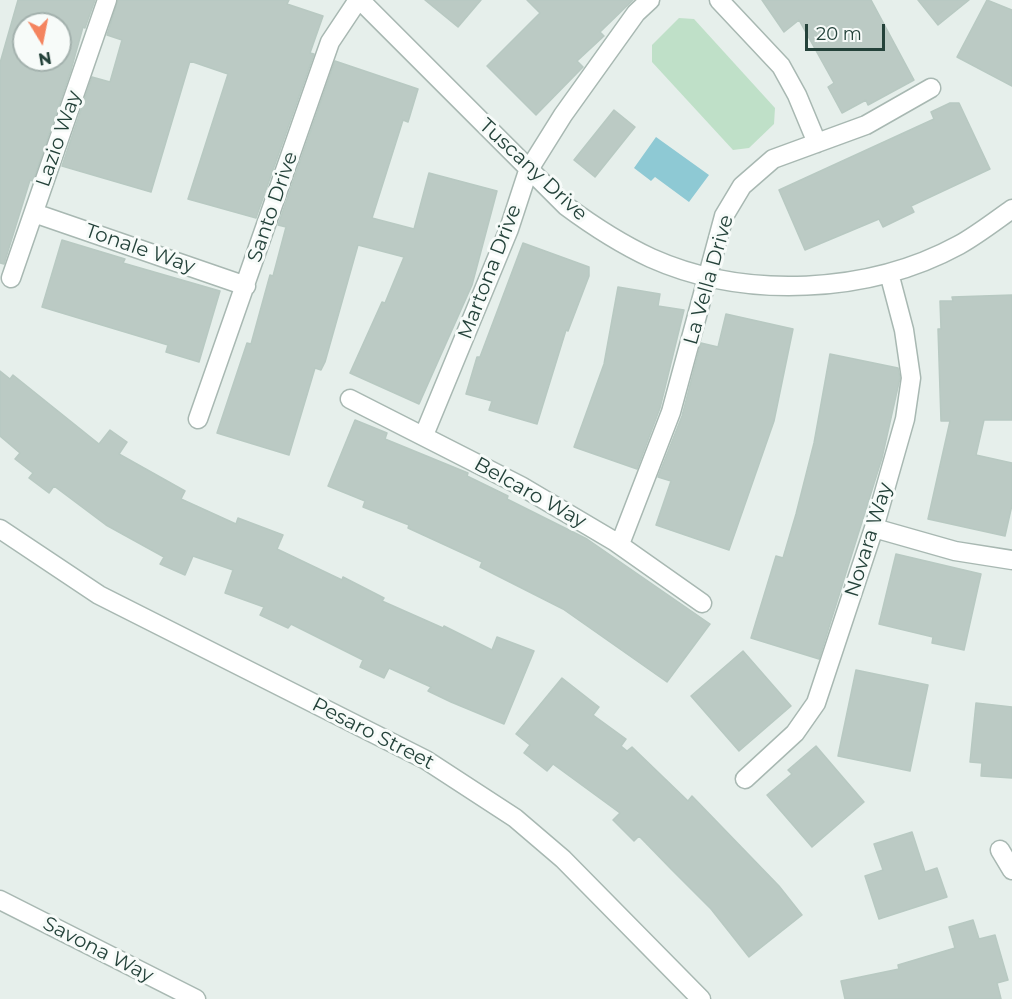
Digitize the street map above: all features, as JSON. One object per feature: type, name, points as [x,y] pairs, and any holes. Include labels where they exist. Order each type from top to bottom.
[{"type":"street","name":"Lazio Way","points":[[11,278],[107,0]]},
{"type":"street","name":"Tuscany Drive","points":[[359,0],[566,207],[605,234],[652,259],[708,276],[746,284],[795,287],[840,283],[889,273],[958,245],[1012,210]]},
{"type":"street","name":"Santo Drive","points":[[198,419],[330,42],[359,0]]},
{"type":"street","name":"Martona Drive","points":[[424,435],[509,229],[529,170],[569,105],[636,14],[650,0]]},
{"type":"street","points":[[719,0],[781,66],[797,95],[817,143]]},
{"type":"street","name":"La Vella Drive","points":[[620,544],[671,412],[724,216],[742,186],[773,159],[866,125],[931,88]]},
{"type":"street","name":"Tonale Way","points":[[34,213],[246,286]]},
{"type":"street","name":"Novara Way","points":[[745,779],[795,732],[816,703],[874,528],[905,419],[911,378],[904,330],[889,273]]},
{"type":"street","name":"Belcaro Way","points":[[350,399],[520,486],[620,544],[702,603]]},
{"type":"street","points":[[874,528],[955,550],[1012,560]]},
{"type":"street","name":"Pesaro Street","points":[[0,529],[99,595],[426,760],[515,818],[563,859],[701,999]]},
{"type":"street","points":[[1000,850],[1012,870]]},
{"type":"street","name":"Savona Way","points":[[0,900],[196,999]]},
{"type":"green space","points":[[679,18],[694,19],[775,108],[774,124],[749,148],[733,150],[652,62],[652,45]]},
{"type":"water","points":[[656,137],[709,175],[689,202],[655,177],[651,181],[634,168]]},
{"type":"building","points":[[18,0],[95,0],[85,28],[83,27],[72,66],[72,12],[15,12]]},
{"type":"building","points":[[118,0],[289,0],[287,4],[323,16],[310,53],[314,54],[256,218],[188,199],[228,74],[190,61],[151,192],[62,166],[92,77],[110,82],[122,40],[107,35]]},
{"type":"building","points":[[425,0],[481,0],[458,27]]},
{"type":"building","points":[[527,0],[633,0],[600,32],[604,36],[577,61],[583,67],[536,115],[487,66],[540,13]]},
{"type":"building","points":[[762,0],[871,0],[914,80],[868,105],[866,100],[842,113],[828,87],[834,83],[799,20],[784,32]]},
{"type":"building","points":[[918,0],[969,0],[938,25]]},
{"type":"building","points":[[987,0],[1012,10],[1012,86],[957,57]]},
{"type":"building","points":[[12,21],[12,72],[70,72],[33,181],[30,180],[4,264],[0,263],[0,63]]},
{"type":"building","points":[[335,61],[418,89],[408,122],[403,120],[372,218],[414,229],[429,173],[497,191],[472,285],[419,404],[350,373],[382,302],[385,303],[404,257],[358,245],[325,362],[321,370],[315,368],[289,455],[217,433],[247,343],[251,344],[270,275],[273,276],[286,227],[278,225]]},
{"type":"building","points":[[950,103],[959,103],[990,169],[911,206],[914,212],[883,227],[879,219],[805,250],[779,190],[934,119],[931,112]]},
{"type":"building","points":[[614,110],[635,127],[595,177],[574,160]]},
{"type":"building","points":[[62,240],[125,259],[123,263],[220,291],[199,362],[166,352],[168,345],[42,307]]},
{"type":"building","points":[[523,243],[589,267],[589,276],[568,331],[566,330],[537,424],[489,410],[492,401],[466,394],[477,357],[480,357]]},
{"type":"building","points":[[618,287],[660,294],[658,306],[684,310],[660,408],[637,469],[574,447],[604,364]]},
{"type":"building","points":[[1012,295],[1012,420],[984,420],[976,455],[1012,463],[1012,505],[1005,536],[928,519],[950,421],[941,421],[938,329],[941,329],[940,301],[953,301],[952,297]]},
{"type":"building","points":[[726,314],[793,329],[774,421],[729,550],[656,525],[671,481],[658,477],[682,416],[701,343],[718,347]]},
{"type":"building","points":[[830,354],[898,368],[900,378],[882,458],[819,659],[751,638],[776,556],[783,558],[796,514],[814,443]]},
{"type":"building","points":[[0,371],[10,379],[13,375],[99,444],[110,430],[127,442],[119,454],[185,491],[181,499],[236,524],[238,518],[283,535],[277,549],[342,580],[343,577],[384,598],[382,601],[443,628],[444,626],[492,650],[497,637],[534,651],[504,724],[428,691],[431,687],[389,668],[384,678],[360,667],[363,660],[291,624],[288,628],[260,615],[264,607],[225,593],[233,570],[193,556],[185,575],[160,564],[164,557],[106,525],[54,486],[49,493],[29,478],[33,473],[15,459],[20,453],[0,436]]},
{"type":"building","points":[[355,420],[387,433],[385,439],[468,473],[467,476],[508,496],[507,499],[587,539],[710,624],[667,682],[563,609],[480,567],[482,562],[408,528],[409,525],[363,507],[365,501],[328,486]]},
{"type":"building","points":[[896,554],[981,574],[964,650],[932,643],[933,637],[879,624]]},
{"type":"building","points":[[743,651],[791,706],[739,751],[691,696]]},
{"type":"building","points":[[856,670],[928,685],[910,771],[838,756]]},
{"type":"building","points":[[562,678],[599,707],[593,715],[626,739],[621,746],[627,751],[632,747],[688,801],[692,796],[779,886],[802,915],[749,957],[711,909],[639,836],[634,841],[613,820],[620,813],[553,764],[547,771],[524,753],[530,745],[516,734]]},
{"type":"building","points":[[976,703],[1012,707],[1012,778],[981,776],[982,763],[970,762]]},
{"type":"building","points":[[816,746],[864,802],[812,847],[767,795],[792,774],[788,770]]},
{"type":"building","points":[[912,832],[925,872],[937,868],[947,897],[879,919],[865,876],[883,870],[874,844]]},
{"type":"building","points":[[973,920],[979,939],[995,935],[1008,980],[997,983],[1001,999],[845,999],[841,981],[899,969],[898,965],[955,948],[949,927]]}]
